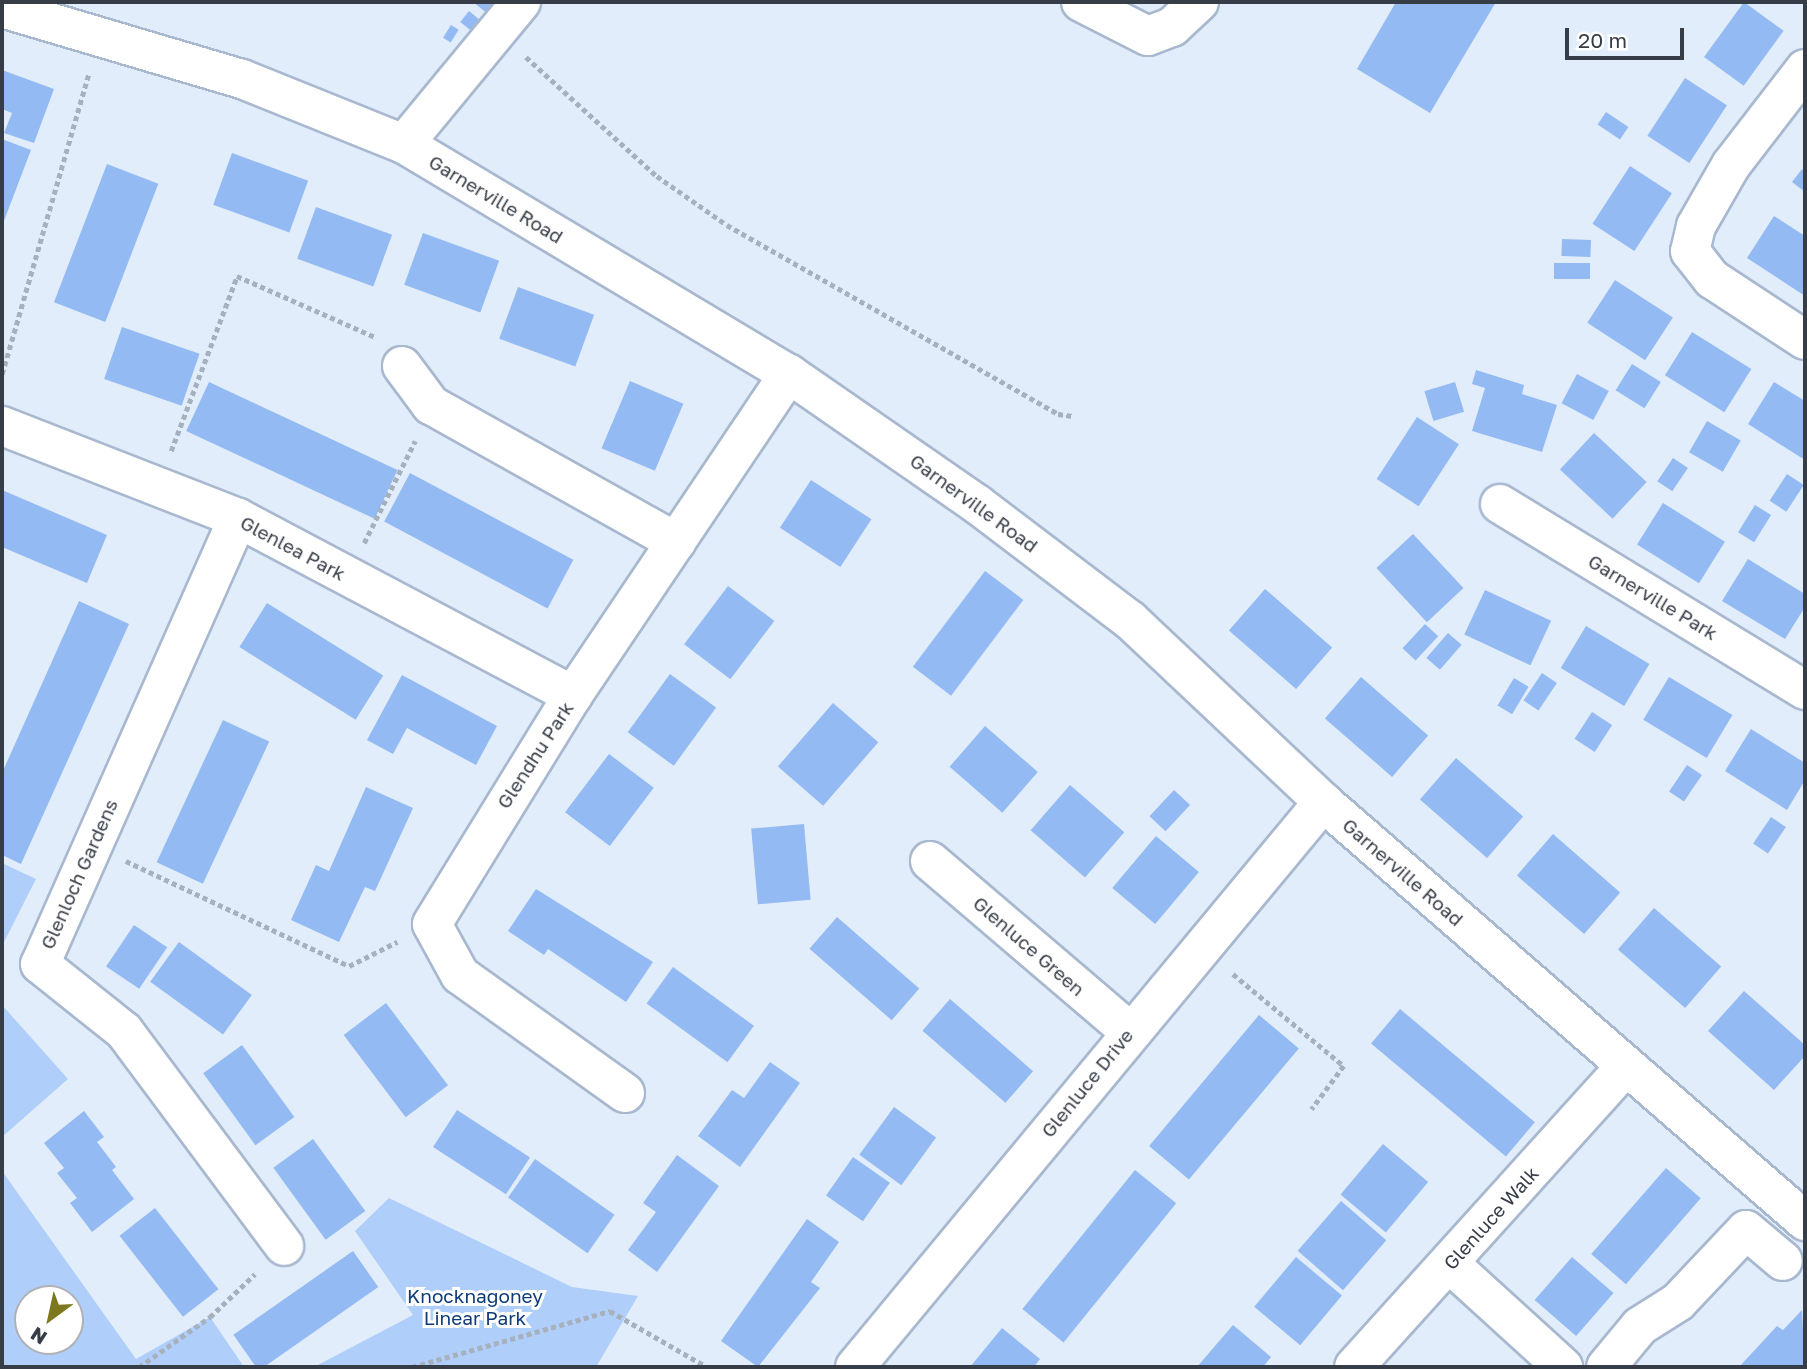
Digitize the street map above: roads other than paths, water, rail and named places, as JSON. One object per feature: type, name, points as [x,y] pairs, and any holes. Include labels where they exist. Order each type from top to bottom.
[{"type":"street","points":[[1081,2],[1148,36],[1172,27],[1199,2]]},
{"type":"street","name":"Garnerville Road","points":[[2,8],[100,34],[242,79],[404,144],[789,374],[977,503],[1130,620],[1323,802],[1805,1221]]},
{"type":"street","points":[[404,144],[510,16]]},
{"type":"street","points":[[1805,69],[1731,165],[1696,226],[1690,251],[1712,279],[1805,340]]},
{"type":"street","points":[[402,366],[431,405],[676,542]]},
{"type":"street","name":"Glendhu Park","points":[[625,1093],[460,975],[432,924],[573,695],[789,374]]},
{"type":"street","name":"Glenlea Park","points":[[2,426],[238,518],[573,695]]},
{"type":"street","name":"Garnerville Park","points":[[1500,503],[1805,690]]},
{"type":"street","name":"Glenloch Gardens","points":[[238,518],[90,845],[40,964],[124,1031],[284,1246]]},
{"type":"street","name":"Glenluce Drive","points":[[855,1367],[1129,1031],[1323,802]]},
{"type":"street","name":"Glenluce Green","points":[[930,861],[1129,1031]]},
{"type":"street","name":"Glenluce Walk","points":[[1354,1367],[1450,1264],[1626,1066]]},
{"type":"street","points":[[1606,1367],[1640,1326],[1678,1303],[1746,1230],[1783,1261]]},
{"type":"street","points":[[1450,1264],[1563,1367]]},
{"type":"park label","name":"Knocknagoney Linear Park","points":[[475,1307]]}]
